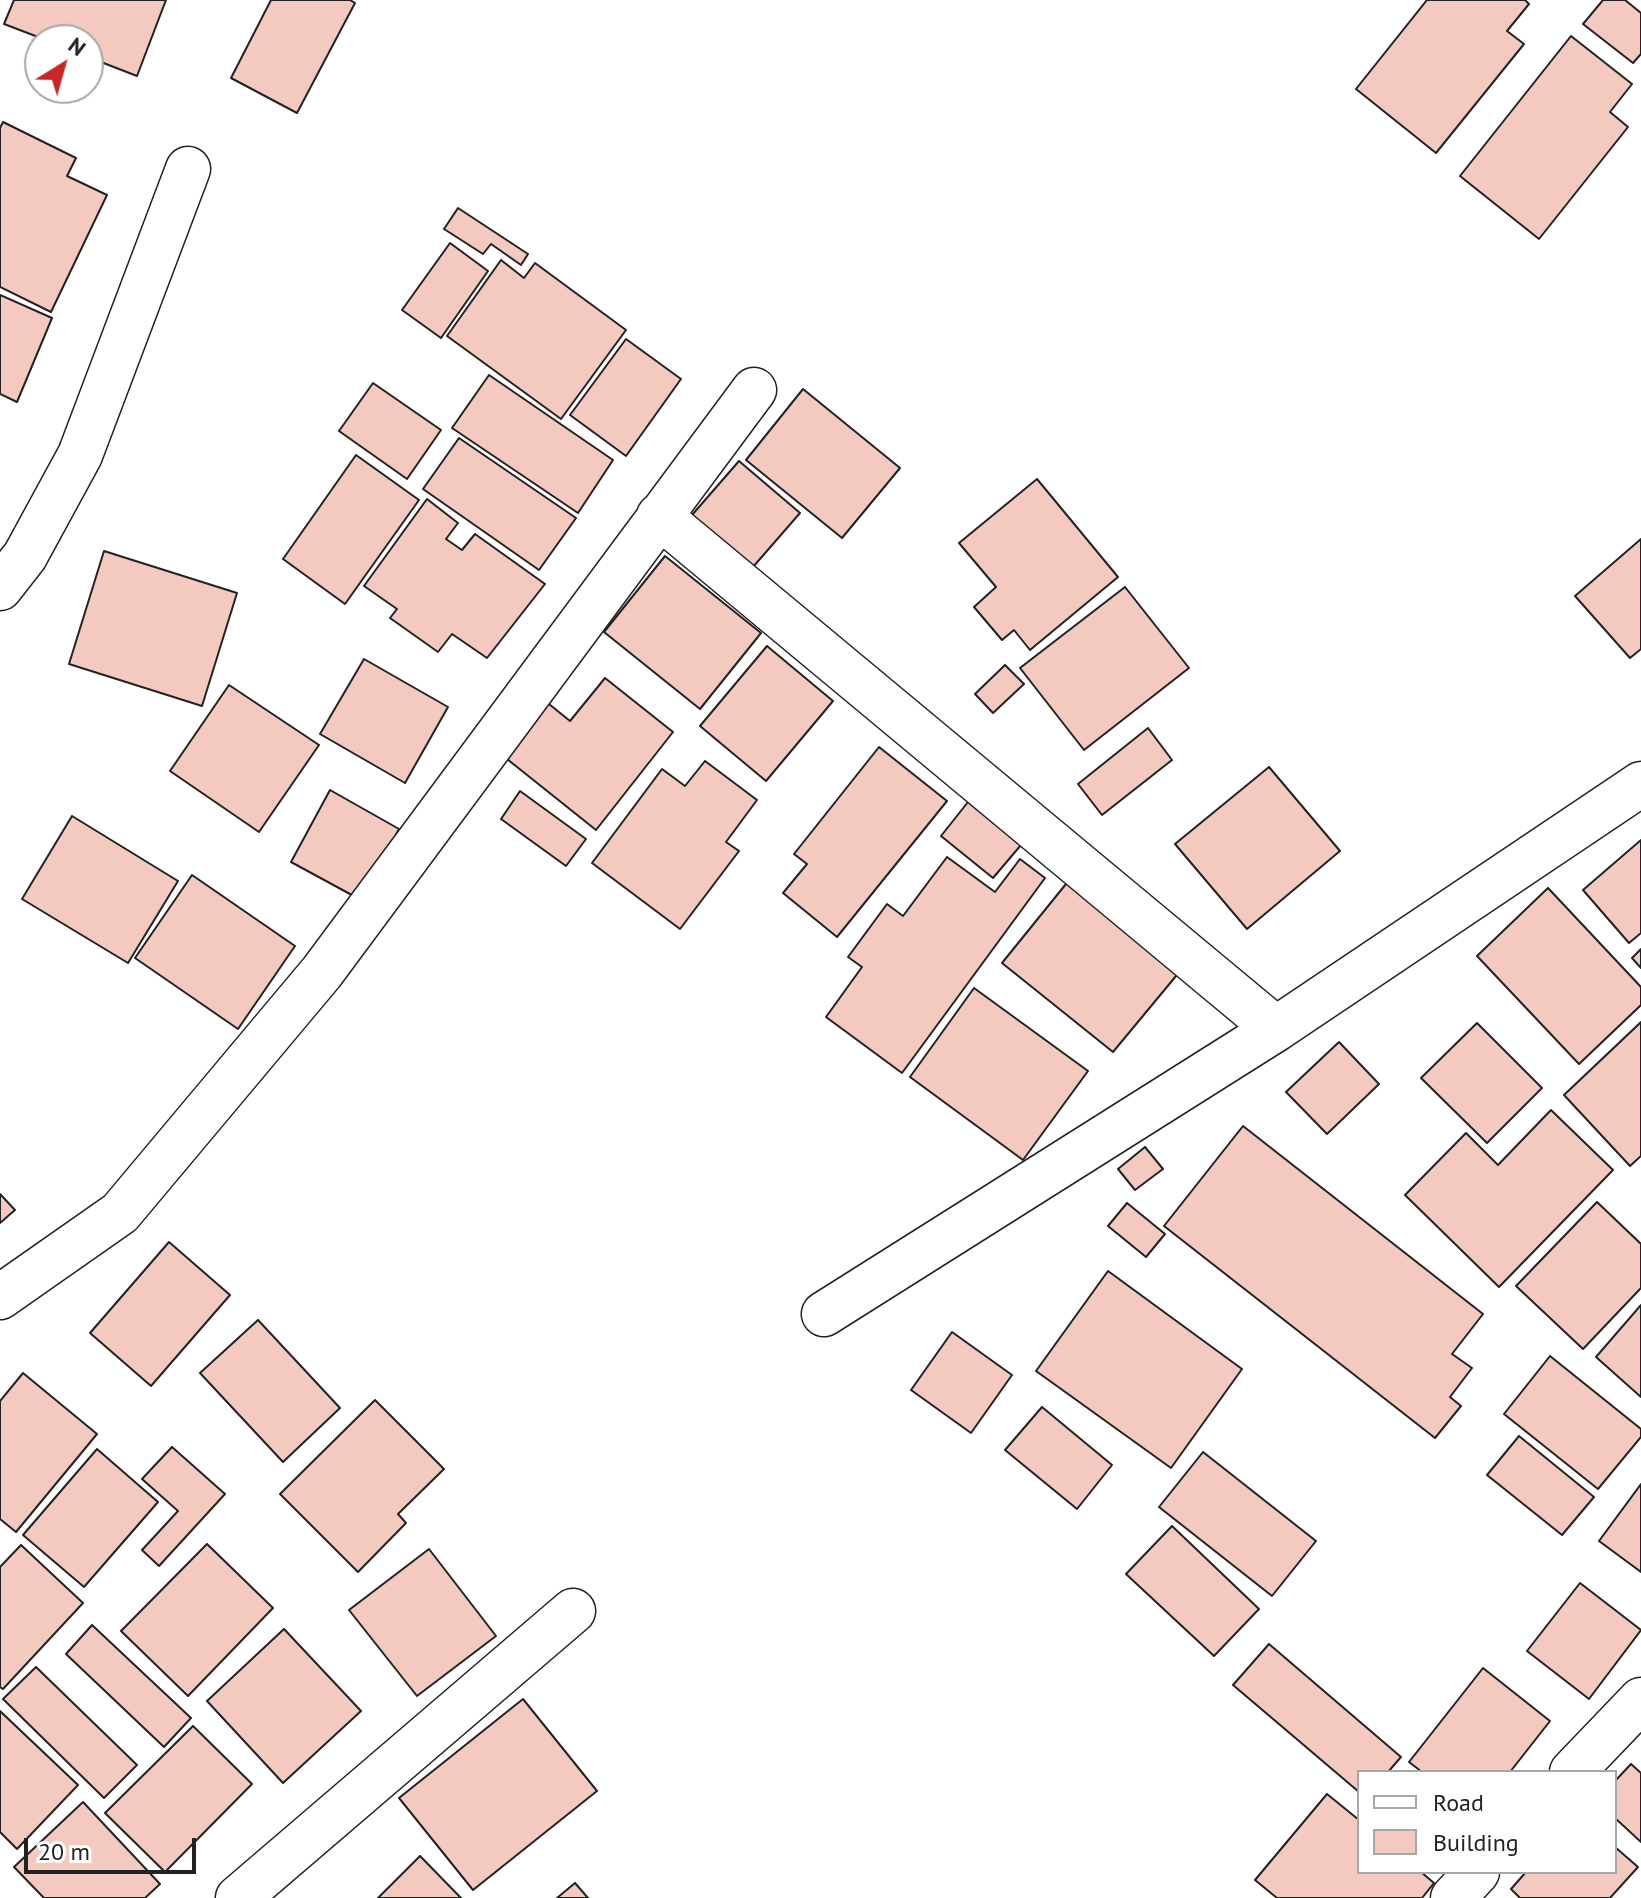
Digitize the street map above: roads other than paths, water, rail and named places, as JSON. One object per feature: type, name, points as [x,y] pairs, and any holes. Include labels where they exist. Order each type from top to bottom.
[{"type":"street","points":[[0,588],[25,556],[80,455],[188,169]]},
{"type":"street","points":[[0,1297],[120,1213],[322,972],[754,390]]},
{"type":"street","points":[[659,516],[1276,1029]]},
{"type":"street","points":[[824,1314],[1276,1029],[1641,784]]},
{"type":"street","points":[[238,1898],[573,1611]]},
{"type":"street","points":[[1574,1770],[1641,1700]]},
{"type":"street","points":[[1453,1898],[1475,1874]]}]
